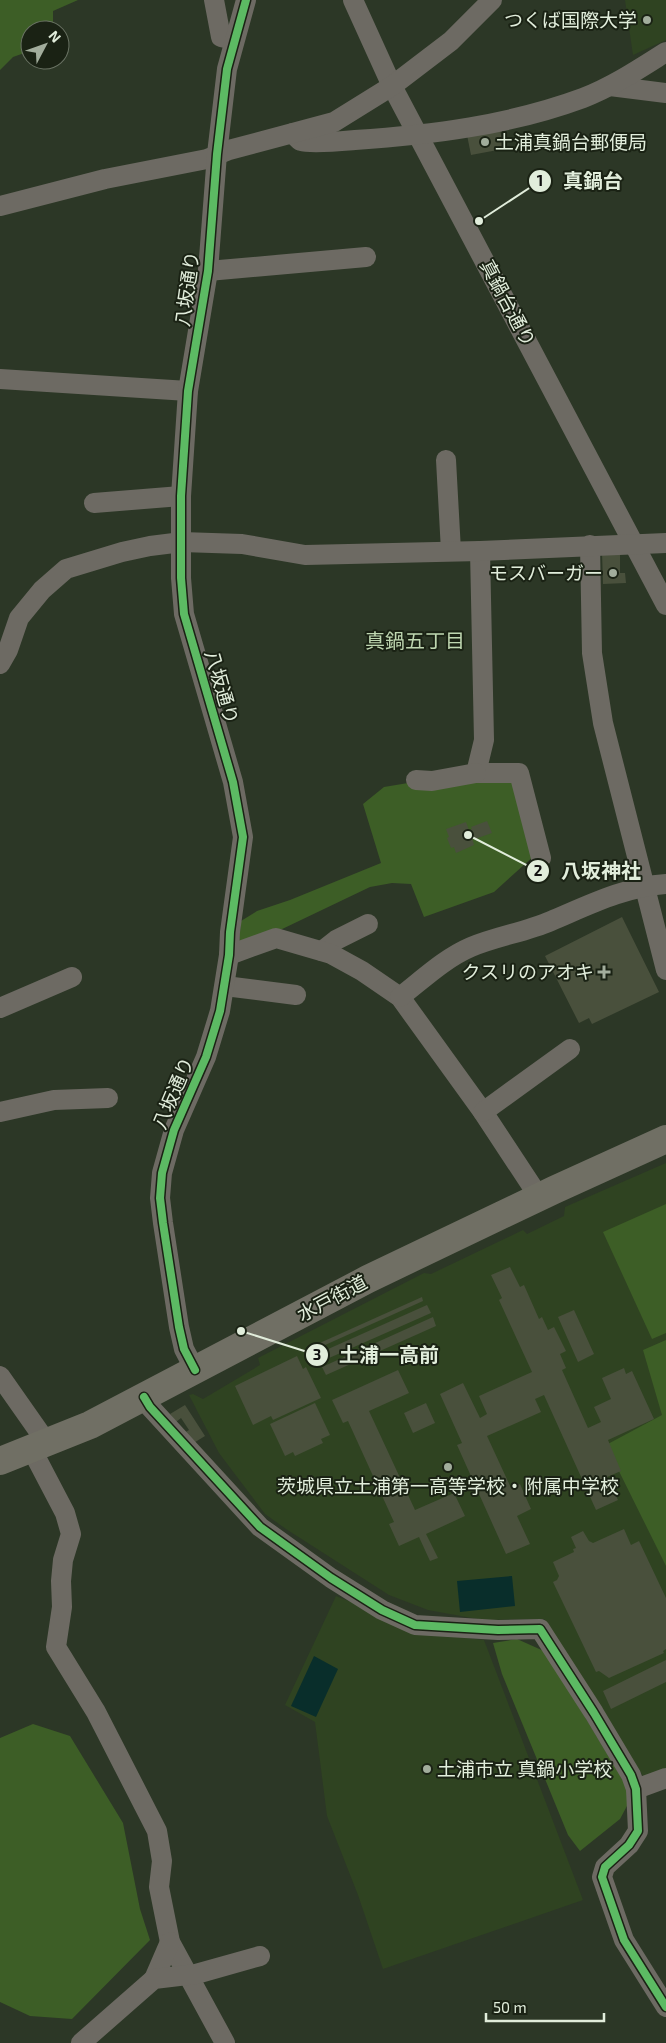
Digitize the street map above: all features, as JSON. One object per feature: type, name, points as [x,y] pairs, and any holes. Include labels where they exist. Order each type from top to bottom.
[{"type":"highway","name":"水戸街道","points":[[0,1461],[40,1447],[90,1425],[368,1279],[539,1197],[666,1139]]},
{"type":"street","points":[[214,0],[221,37],[234,40]]},
{"type":"street","name":"八坂通り","points":[[195,1370],[184,1349],[178,1319],[160,1198],[162,1173],[180,1114],[197,1080],[220,1011],[225,986],[230,932],[243,837],[233,782],[184,614],[181,578],[181,496],[188,391],[208,271],[217,154],[227,69],[246,0]]},
{"type":"street","name":"真鍋台通り","points":[[353,0],[392,86],[666,605]]},
{"type":"street","points":[[0,206],[105,179],[207,159],[217,154],[334,122],[392,86],[451,41],[492,0]]},
{"type":"street","points":[[293,133],[301,141],[331,142],[419,136],[535,113],[582,98],[610,86],[666,52]]},
{"type":"street","points":[[610,86],[666,93]]},
{"type":"street","points":[[208,271],[366,257]]},
{"type":"street","points":[[0,380],[188,391]]},
{"type":"street","points":[[446,460],[451,551]]},
{"type":"street","points":[[94,503],[181,496]]},
{"type":"street","points":[[3,650],[19,618],[42,590],[66,570],[122,552],[182,542],[242,544],[305,555],[480,551],[590,544],[635,545],[666,542]]},
{"type":"street","points":[[590,544],[592,653],[603,723],[666,970]]},
{"type":"street","points":[[476,773],[484,740],[480,551]]},
{"type":"street","points":[[416,780],[432,781],[476,773],[519,773],[541,858]]},
{"type":"street","points":[[400,998],[446,962],[471,947],[549,922],[589,903],[644,886],[666,884]]},
{"type":"street","points":[[322,951],[336,940],[368,924]]},
{"type":"street","points":[[229,955],[276,938],[330,954],[362,971],[400,998],[482,1112],[539,1197]]},
{"type":"street","points":[[0,1008],[72,977]]},
{"type":"street","points":[[225,986],[296,995]]},
{"type":"street","points":[[482,1112],[570,1050]]},
{"type":"street","points":[[0,1112],[54,1100],[108,1098]]},
{"type":"street","points":[[0,1376],[40,1447],[71,1534],[61,1581],[62,1607],[56,1647],[96,1712],[157,1831],[162,1861],[159,1887],[170,1942],[226,2043]]},
{"type":"street","points":[[144,1397],[150,1408],[260,1527],[331,1578],[382,1610],[415,1625],[498,1630],[540,1629],[594,1713],[631,1776],[636,1789],[638,1831],[629,1845],[605,1866],[602,1877],[624,1940],[666,2007]]},
{"type":"street","points":[[636,1789],[666,1778]]},
{"type":"street","points":[[80,2043],[154,1979],[170,1942]]},
{"type":"street","points":[[154,1979],[189,1975],[260,1956]]},
{"type":"shaded area","points":[[0,0],[78,0],[53,11],[53,20],[20,20],[20,55],[13,57],[0,70]]},
{"type":"shaded area","name":"つくば国際大学","points":[[625,0],[666,0],[666,40],[633,55]]},
{"type":"shaded area","points":[[513,779],[535,855],[494,892],[424,917],[411,884],[392,883],[370,887],[278,931],[239,943],[241,921],[257,911],[290,900],[381,863],[363,804],[384,787],[408,783]]},
{"type":"shaded area","name":"茨城県立土浦第一高等学校・附属中学校","points":[[666,1163],[666,1772],[645,1779],[544,1619],[483,1620],[428,1610],[389,1595],[265,1514],[219,1453],[189,1395],[193,1394],[203,1399],[260,1365],[258,1358],[424,1273],[431,1274],[523,1230],[527,1234],[564,1216],[565,1207]]},
{"type":"shaded area","points":[[666,1204],[666,1333],[652,1339],[603,1232]]},
{"type":"shaded area","points":[[666,1340],[666,1566],[606,1445],[662,1415],[643,1350]]},
{"type":"shaded area","name":"土浦市立 真鍋小学校","points":[[336,1596],[431,1634],[484,1640],[583,1900],[383,1969],[358,1895],[327,1816],[315,1722],[285,1705]]},
{"type":"shaded area","points":[[517,1639],[546,1652],[627,1787],[628,1804],[620,1819],[580,1851],[568,1835],[502,1674],[493,1643]]},
{"type":"shaded area","points":[[33,1724],[70,1736],[123,1823],[140,1909],[150,1940],[72,2019],[30,2016],[0,2002],[0,1738]]},
{"type":"water","points":[[512,1576],[515,1606],[460,1612],[457,1581]]},
{"type":"water","points":[[314,1656],[338,1669],[316,1717],[291,1706]]},
{"type":"building","points":[[500,128],[503,149],[471,155],[467,135]]},
{"type":"building","points":[[602,552],[620,552],[620,573],[625,573],[626,583],[603,584]]},
{"type":"building","points":[[487,821],[492,833],[475,839],[474,837],[472,838],[474,845],[456,853],[454,847],[451,848],[446,829],[466,822],[469,830],[472,829],[471,827]]},
{"type":"building","points":[[622,917],[659,992],[592,1024],[589,1018],[579,1023],[545,956]]},
{"type":"building","points":[[510,1267],[520,1287],[524,1285],[539,1319],[542,1317],[548,1330],[554,1327],[566,1351],[560,1354],[566,1368],[562,1370],[588,1428],[601,1422],[594,1407],[611,1399],[602,1378],[624,1368],[626,1374],[632,1371],[654,1419],[608,1440],[621,1471],[607,1477],[618,1500],[596,1510],[544,1395],[535,1399],[541,1412],[487,1436],[511,1488],[520,1484],[531,1509],[517,1516],[530,1544],[506,1554],[457,1445],[462,1443],[440,1394],[463,1383],[480,1418],[487,1414],[479,1396],[532,1372],[499,1300],[502,1298],[491,1275]]},
{"type":"building","points":[[422,1297],[423,1301],[314,1350],[313,1346]]},
{"type":"building","points":[[427,1305],[431,1313],[320,1362],[317,1354]]},
{"type":"building","points":[[574,1310],[594,1354],[578,1362],[558,1317]]},
{"type":"building","points":[[433,1317],[436,1326],[326,1375],[322,1367]]},
{"type":"building","points":[[297,1356],[303,1369],[306,1367],[321,1398],[273,1420],[271,1416],[253,1425],[235,1386]]},
{"type":"building","points":[[398,1370],[409,1393],[369,1411],[415,1510],[454,1493],[465,1516],[426,1534],[438,1558],[430,1561],[419,1537],[399,1546],[389,1524],[394,1522],[348,1421],[343,1423],[332,1400]]},
{"type":"building","points":[[315,1403],[330,1435],[321,1439],[323,1443],[295,1456],[293,1452],[285,1456],[270,1424]]},
{"type":"building","points":[[426,1403],[435,1423],[413,1433],[404,1413]]},
{"type":"building","points":[[185,1405],[205,1436],[192,1444],[184,1433],[189,1430],[181,1418],[176,1422],[170,1414]]},
{"type":"building","points":[[624,1529],[631,1545],[639,1541],[666,1598],[666,1649],[663,1651],[664,1653],[609,1678],[599,1671],[596,1672],[553,1582],[559,1576],[553,1562],[574,1552],[573,1549],[576,1548],[571,1537],[583,1531],[589,1541],[593,1543]]},
{"type":"building","points":[[666,1660],[666,1682],[611,1709],[603,1691]]},
{"type":"cycle path","points":[[195,1370],[184,1349],[179,1327],[160,1198],[162,1173],[174,1130],[206,1057],[220,1011],[229,955],[230,932],[243,837],[233,782],[184,614],[181,578],[181,496],[188,391],[208,271],[217,154],[227,69],[246,0]]},
{"type":"cycle path","points":[[144,1397],[150,1407],[260,1527],[331,1578],[382,1610],[415,1625],[498,1630],[540,1629],[594,1713],[631,1775],[636,1789],[638,1831],[629,1845],[605,1867],[602,1877],[624,1940],[666,2007]]},
{"type":"place","name":"つくば国際大学","points":[[647,20]]},
{"type":"place","name":"土浦真鍋台郵便局","points":[[485,142]]},
{"type":"place","name":"真鍋台","points":[[479,221]]},
{"type":"place","name":"モスバーガー","points":[[613,573]]},
{"type":"place","name":"八坂神社","points":[[468,835]]},
{"type":"place","name":"クスリのアオキ","points":[[604,972]]},
{"type":"place","name":"土浦一高前","points":[[241,1331]]},
{"type":"place","name":"茨城県立土浦第一高等学校・附属中学校","points":[[448,1467]]},
{"type":"place","name":"土浦市立 真鍋小学校","points":[[427,1769]]},
{"type":"district","name":"真鍋五丁目","points":[[415,641]]}]
